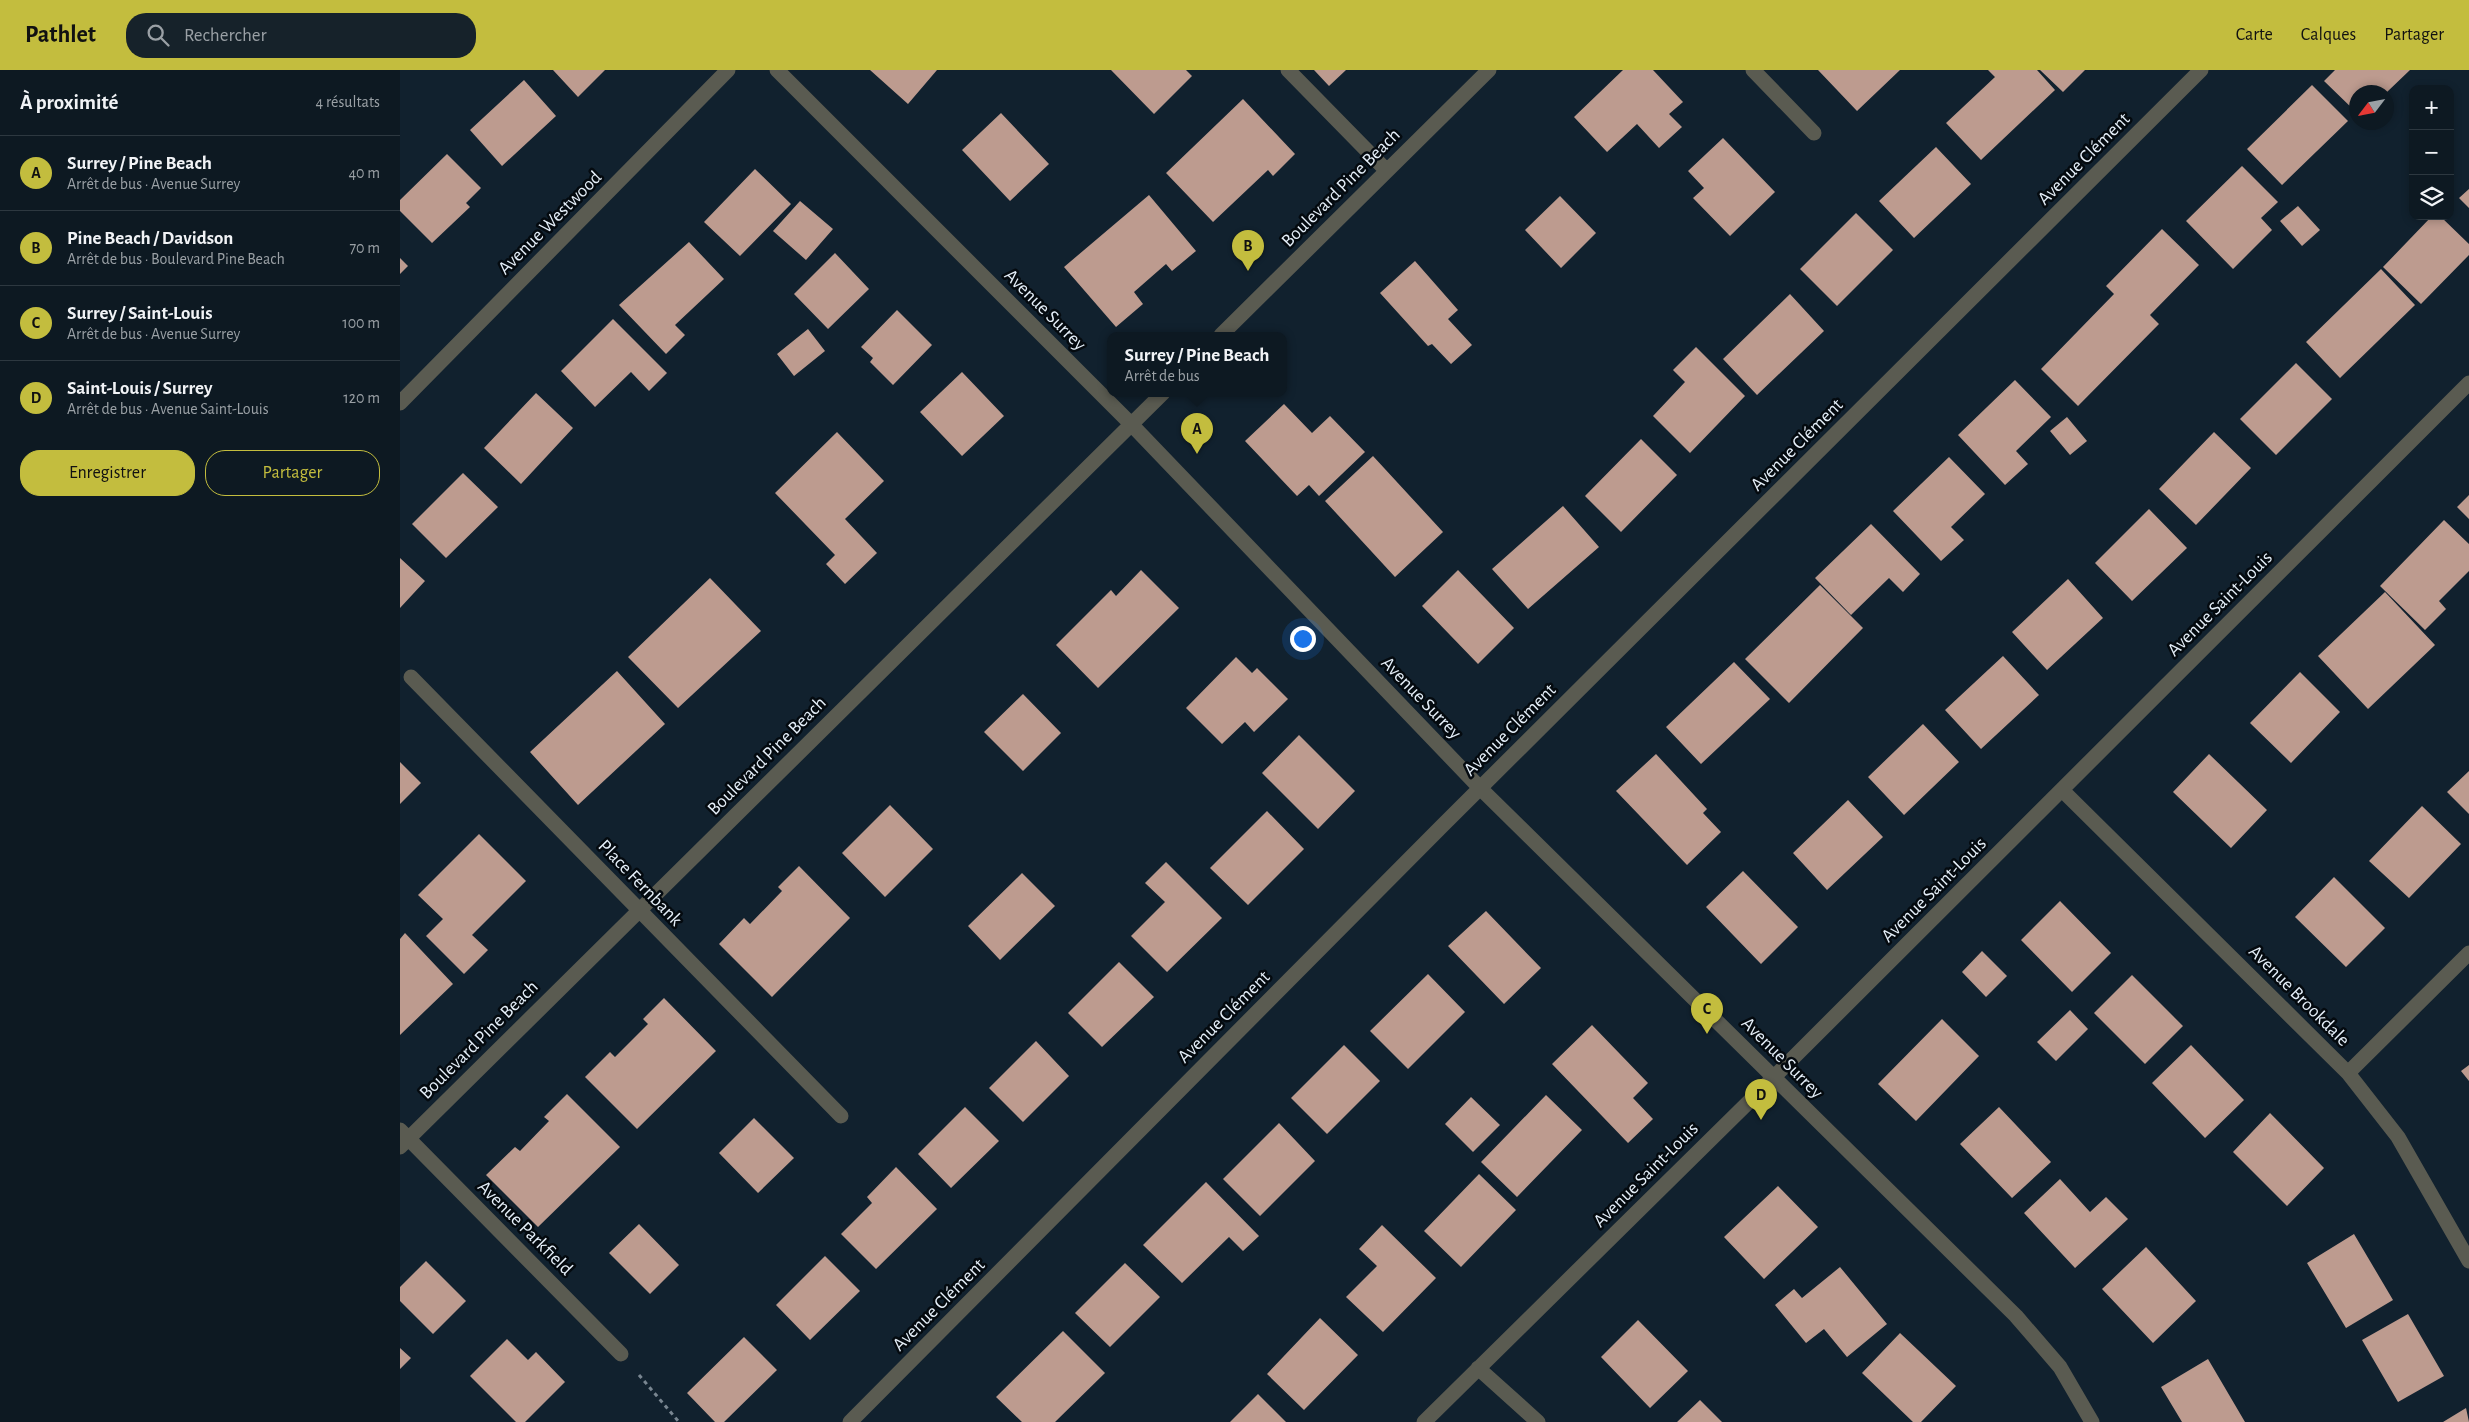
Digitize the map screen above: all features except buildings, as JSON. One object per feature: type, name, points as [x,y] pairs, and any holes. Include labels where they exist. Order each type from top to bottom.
[{"type":"street","name":"Avenue Westwood","points":[[400,403],[728,70]]},
{"type":"street","name":"Avenue Surrey","points":[[777,70],[1131,424],[1480,788],[2016,1316],[2060,1367],[2092,1422]]},
{"type":"street","points":[[1288,70],[1387,171]]},
{"type":"street","name":"Boulevard Pine Beach","points":[[1224,332],[1489,70]]},
{"type":"street","points":[[1753,70],[1814,133]]},
{"type":"street","name":"Avenue Clément","points":[[850,1422],[1480,788],[2201,70]]},
{"type":"street","name":"Avenue Saint-Louis","points":[[1424,1422],[1773,1078],[2469,384]]},
{"type":"street","name":"Boulevard Pine Beach","points":[[403,1138],[639,910],[1159,397]]},
{"type":"street","name":"Place Fernbank","points":[[411,677],[841,1116]]},
{"type":"street","name":"Avenue Brookdale","points":[[2062,790],[2348,1073],[2398,1137],[2469,1261]]},
{"type":"street","points":[[2348,1073],[2469,953]]},
{"type":"street","name":"Avenue Parkfield","points":[[403,1138],[621,1354]]},
{"type":"street","points":[[1478,1368],[1538,1422]]},
{"type":"path","points":[[621,1354],[679,1422]]},
{"type":"place","name":"Pine Beach / Davidson","points":[[1248,271]]},
{"type":"place","name":"Surrey / Pine Beach","points":[[1197,454]]},
{"type":"place","name":"Surrey / Saint-Louis","points":[[1707,1034]]},
{"type":"place","name":"Saint-Louis / Surrey","points":[[1761,1120]]}]
